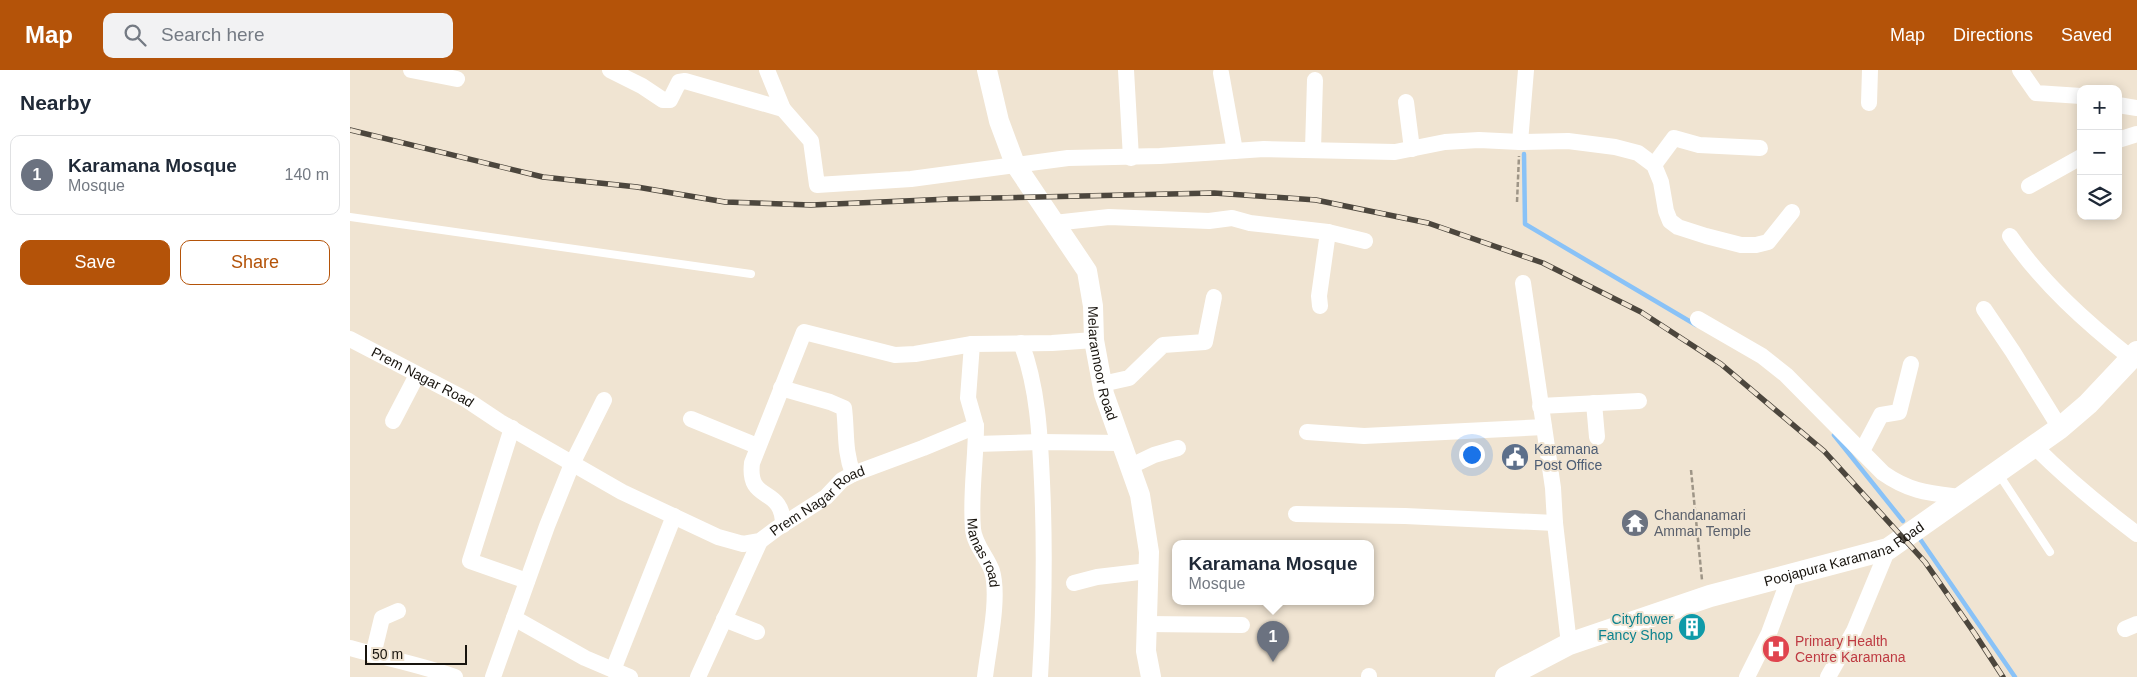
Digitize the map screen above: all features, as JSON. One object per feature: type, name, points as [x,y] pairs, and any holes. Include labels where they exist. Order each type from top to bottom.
[{"type":"main road","name":"Poojapura Karamana Road","points":[[1506,677],[1569,644],[1704,598],[1888,549],[2060,428],[2088,404],[2134,355]]},
{"type":"street","points":[[410,70],[457,79]]},
{"type":"street","points":[[610,70],[642,86],[663,100],[670,100],[679,82],[685,81],[783,109]]},
{"type":"street","points":[[767,70],[783,109],[811,141],[817,185],[911,179],[1068,158],[1131,158],[1313,149],[1395,152],[1445,142],[1479,140],[1520,142],[1568,141],[1615,147],[1638,154],[1654,165],[1661,182],[1670,221],[1678,228],[1741,245],[1756,245],[1768,242],[1792,212]]},
{"type":"street","name":"Melarannoor Road","points":[[987,70],[1000,121],[1014,164],[1087,270],[1093,306],[1094,340],[1102,384],[1140,495],[1149,552],[1146,651],[1152,677]]},
{"type":"street","points":[[1126,70],[1131,158]]},
{"type":"street","points":[[1520,142],[1526,70]]},
{"type":"street","points":[[1869,102],[1870,70]]},
{"type":"street","points":[[2020,70],[2036,93],[2077,96]]},
{"type":"street","points":[[1221,73],[1235,152]]},
{"type":"street","points":[[1313,149],[1315,80]]},
{"type":"street","points":[[1406,102],[1412,148]]},
{"type":"street","points":[[2122,106],[2137,108]]},
{"type":"street","points":[[2122,139],[2137,134]]},
{"type":"street","points":[[1654,165],[1674,138],[1699,145],[1760,148]]},
{"type":"street","points":[[2029,186],[2077,160]]},
{"type":"street","points":[[1054,223],[1109,217],[1209,221],[1232,218],[1250,223],[1328,232],[1365,241]]},
{"type":"street","points":[[1320,306],[1318,296],[1328,232]]},
{"type":"street","points":[[2010,236],[2022,254],[2097,332],[2134,355]]},
{"type":"street","points":[[1523,283],[1553,488],[1555,523],[1569,644]]},
{"type":"street","points":[[1102,384],[1129,378],[1163,345],[1205,342],[1214,297]]},
{"type":"street","points":[[1984,309],[2060,428]]},
{"type":"street","points":[[1698,319],[1762,356],[1786,375],[1884,473],[1900,485],[1927,493],[1961,497]]},
{"type":"street","points":[[783,525],[780,507],[774,500],[757,489],[752,482],[752,463],[757,446],[804,332],[895,355],[915,354],[972,344],[1094,340]]},
{"type":"street","name":"Prem Nagar Road","points":[[350,339],[467,400],[572,464],[629,496],[718,537],[743,544],[760,541],[826,496],[842,480],[853,474],[976,426]]},
{"type":"street","points":[[1021,343],[1030,365],[1041,442],[1044,533],[1040,677]]},
{"type":"street","points":[[972,344],[968,398],[976,426]]},
{"type":"street","points":[[1862,451],[1881,415],[1899,412],[1911,364]]},
{"type":"street","points":[[393,421],[417,375]]},
{"type":"street","points":[[781,388],[844,408],[845,442],[853,474]]},
{"type":"street","points":[[493,677],[527,581],[572,464],[604,400]]},
{"type":"street","points":[[1540,406],[1639,401]]},
{"type":"street","points":[[1594,403],[1596,437]]},
{"type":"street","points":[[691,419],[757,446]]},
{"type":"street","name":"Manas road","points":[[976,426],[971,492],[973,532],[991,570],[994,582],[985,677]]},
{"type":"street","points":[[1307,432],[1364,436],[1544,427]]},
{"type":"street","points":[[512,428],[470,562],[527,581]]},
{"type":"street","points":[[976,444],[1041,442],[1121,443]]},
{"type":"street","points":[[2034,446],[2106,510],[2137,534]]},
{"type":"street","points":[[1131,466],[1154,455],[1178,448]]},
{"type":"street","points":[[1296,514],[1405,516],[1555,523]]},
{"type":"street","points":[[614,670],[674,516]]},
{"type":"street","points":[[698,677],[760,541]]},
{"type":"street","points":[[1828,677],[1854,631],[1888,549]]},
{"type":"street","points":[[1074,583],[1097,577],[1148,571]]},
{"type":"street","points":[[1747,677],[1769,634],[1790,576]]},
{"type":"street","points":[[373,655],[382,618],[398,611]]},
{"type":"street","points":[[514,618],[585,658],[630,677]]},
{"type":"street","points":[[724,619],[757,632]]},
{"type":"street","points":[[1146,624],[1242,625]]},
{"type":"street","points":[[350,648],[417,664],[456,677]]},
{"type":"lane","points":[[350,218],[751,274]]},
{"type":"lane","points":[[1997,472],[2050,552]]},
{"type":"path","points":[[1518,202],[1520,142]]},
{"type":"path","points":[[1691,470],[1704,598]]},
{"type":"shaded area","name":"Primary Health Centre Karamana","points":[[1771,640],[1787,648],[1782,660],[1764,651]]},
{"type":"waterway","points":[[1524,154],[1525,224],[1696,325]]},
{"type":"waterway","points":[[1834,435],[1903,521]]},
{"type":"waterway","points":[[1920,539],[2015,677]]},
{"type":"railway","points":[[350,130],[543,177],[637,187],[725,202],[811,205],[950,199],[1214,193],[1316,200],[1428,223],[1543,263],[1641,312],[1721,364],[1824,451],[1925,562],[2003,677]]},
{"type":"place","name":"Karamana Post Office","points":[[1515,457]]},
{"type":"place","name":"Chandanamari Amman Temple","points":[[1635,523]]},
{"type":"place","name":"Cityflower Fancy Shop","points":[[1692,627]]},
{"type":"place","name":"Primary Health Centre Karamana","points":[[1776,649]]},
{"type":"place","name":"Karamana Mosque","points":[[1273,662]]}]
